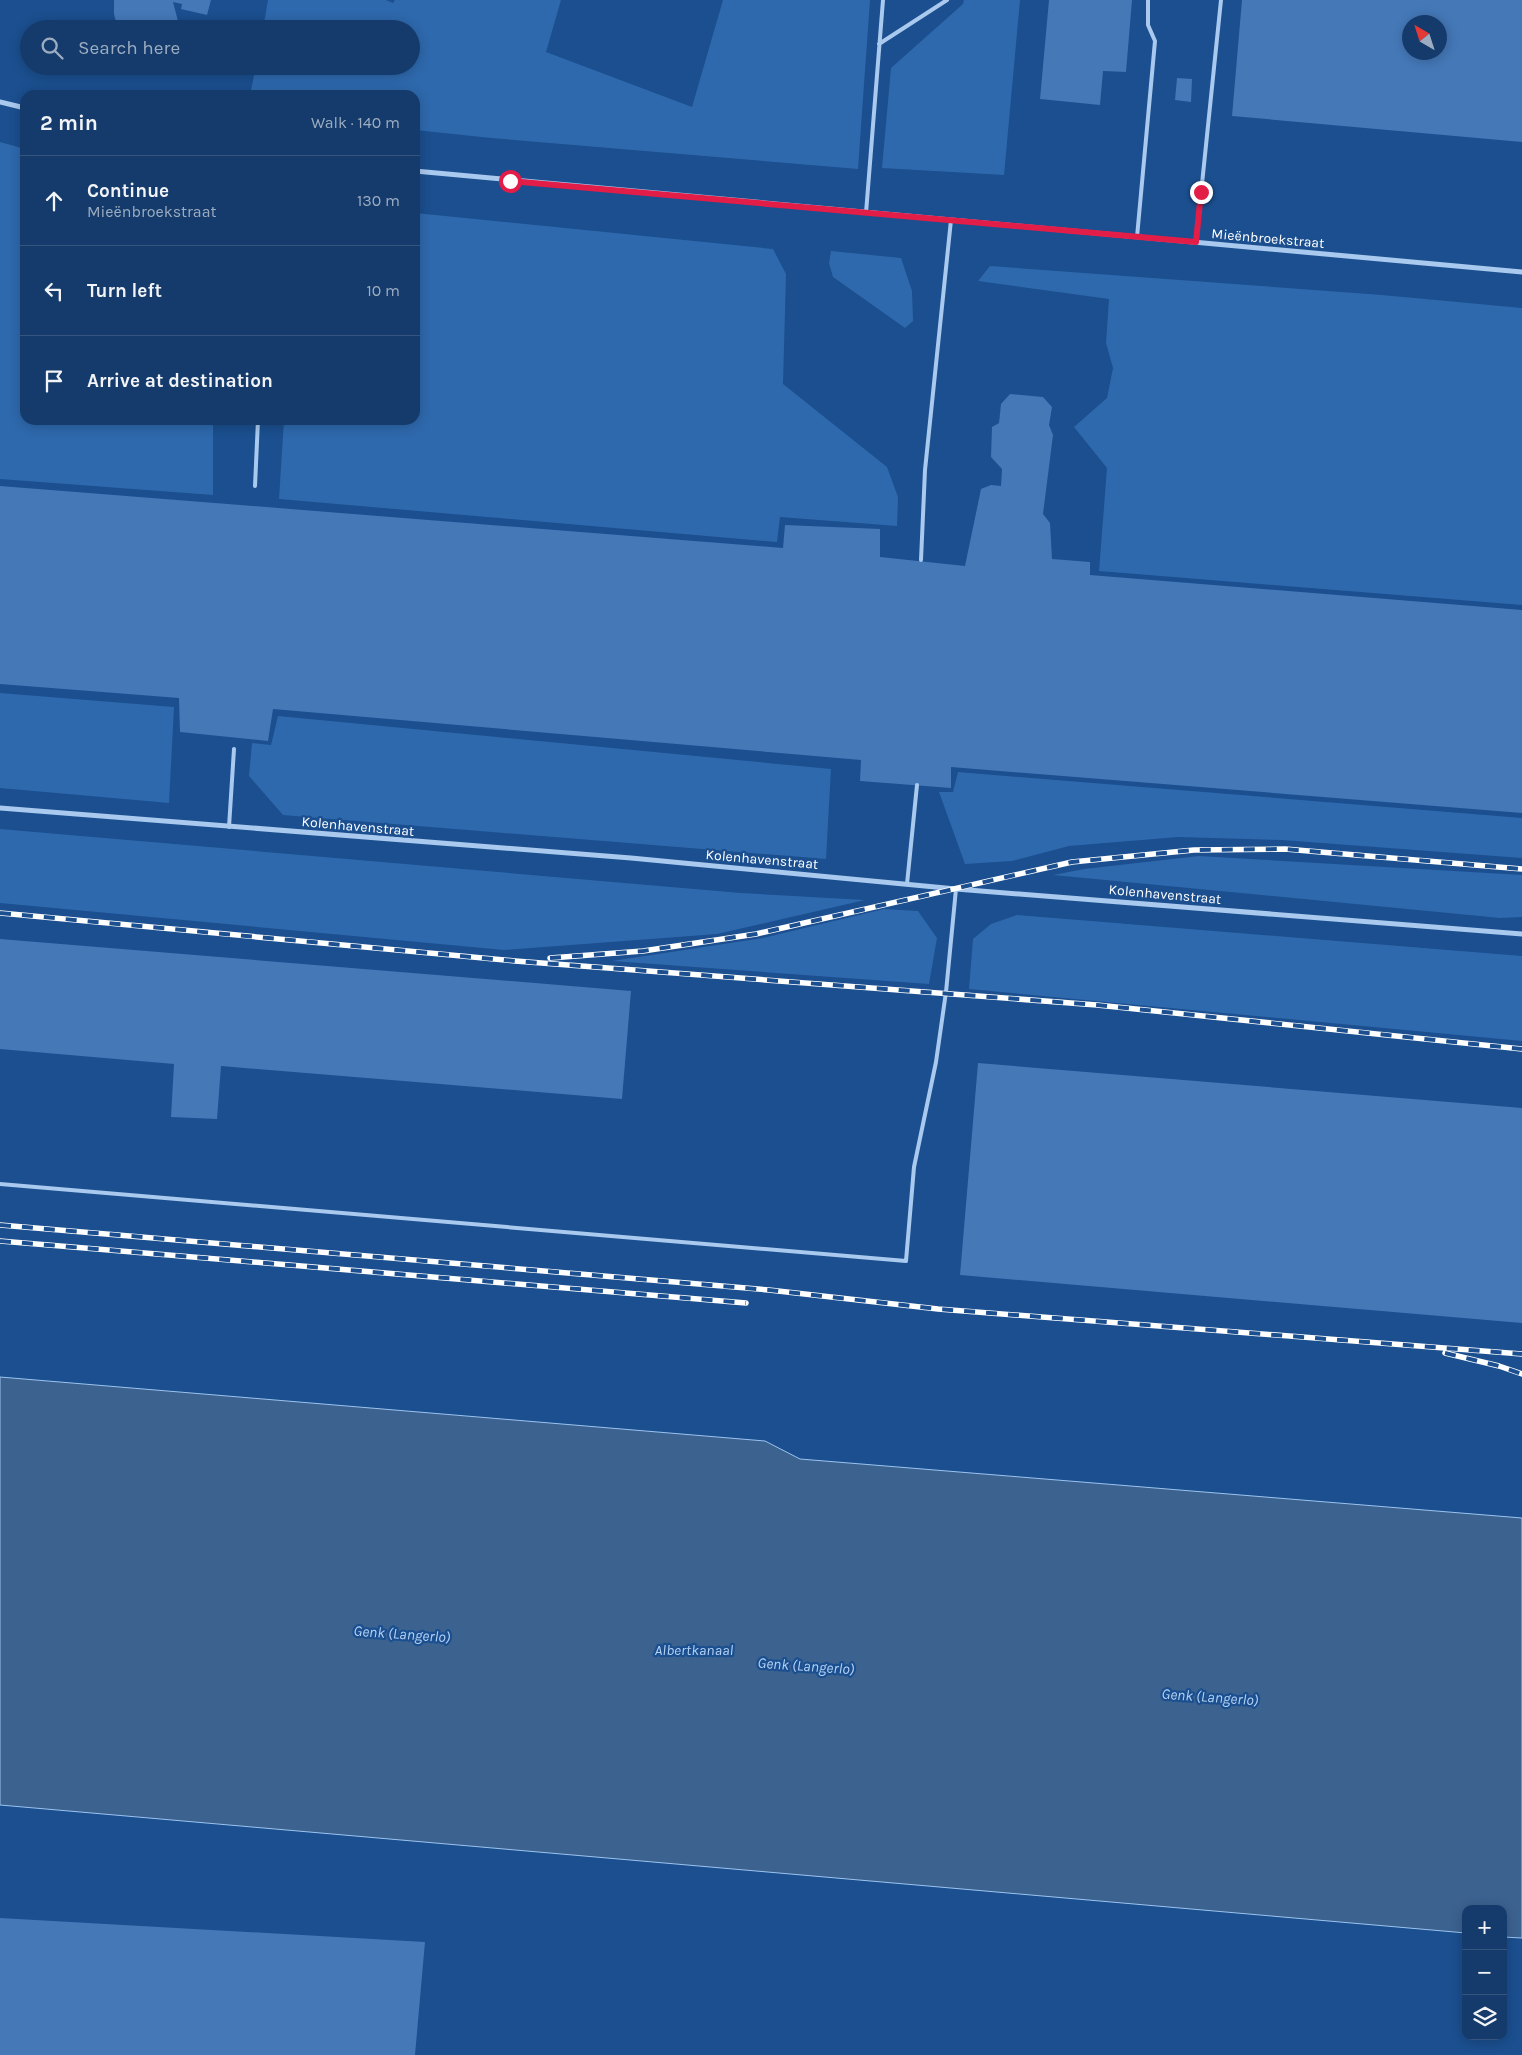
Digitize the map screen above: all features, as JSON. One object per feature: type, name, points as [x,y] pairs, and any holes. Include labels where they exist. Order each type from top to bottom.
[{"type":"street","points":[[0,102],[20,107]]},
{"type":"street","name":"Mieënbroekstraat","points":[[420,171],[1522,272]]},
{"type":"street","name":"Kolenhavenstraat","points":[[0,808],[631,858],[956,889],[1522,934]]},
{"type":"lane","points":[[866,212],[883,0]]},
{"type":"lane","points":[[879,44],[947,0]]},
{"type":"lane","points":[[1137,237],[1154,41],[1148,25],[1148,0]]},
{"type":"lane","points":[[1196,242],[1221,0]]},
{"type":"lane","points":[[922,560],[925,470],[951,220]]},
{"type":"lane","points":[[255,486],[258,425]]},
{"type":"lane","points":[[229,826],[234,749]]},
{"type":"lane","points":[[907,884],[917,786]]},
{"type":"lane","points":[[0,1184],[906,1261],[914,1167],[936,1062],[946,992],[956,889]]},
{"type":"shaded area","points":[[268,0],[386,0],[393,3],[395,0],[561,0],[546,52],[692,107],[723,0],[870,0],[858,169],[420,131],[420,90],[251,90],[254,75],[420,75],[420,20],[265,20]]},
{"type":"shaded area","points":[[964,0],[1020,0],[1004,175],[882,168],[891,68],[963,4]]},
{"type":"shaded area","points":[[0,142],[20,148],[20,425],[213,425],[213,495],[0,479]]},
{"type":"shaded area","points":[[420,214],[773,249],[786,274],[783,384],[887,467],[898,497],[897,526],[780,517],[777,542],[279,499],[284,425],[420,425]]},
{"type":"shaded area","points":[[831,251],[901,258],[912,291],[913,321],[905,328],[833,277],[829,263]]},
{"type":"shaded area","points":[[990,266],[1382,295],[1522,308],[1522,605],[1099,571],[1107,468],[1074,427],[1107,398],[1113,368],[1106,343],[1109,299],[978,281]]},
{"type":"shaded area","points":[[0,693],[174,707],[169,803],[0,788]]},
{"type":"shaded area","points":[[278,716],[831,769],[826,859],[283,815],[249,776],[252,743],[271,745]]},
{"type":"shaded area","points":[[958,772],[1522,818],[1522,858],[1282,840],[1178,837],[1069,846],[1012,861],[965,864],[939,792],[953,792]]},
{"type":"shaded area","points":[[0,829],[741,893],[865,900],[717,934],[504,950],[0,903]]},
{"type":"shaded area","points":[[1199,856],[1522,875],[1522,917],[1500,918],[1053,875],[1084,869]]},
{"type":"shaded area","points":[[884,909],[918,911],[937,938],[929,984],[612,961],[763,938]]},
{"type":"shaded area","points":[[1017,915],[1522,956],[1522,1041],[969,989],[973,939],[991,924]]},
{"type":"water","name":"Albertkanaal","points":[[0,1377],[765,1441],[800,1459],[1522,1518],[1522,1938],[1507,1937],[1507,1905],[1462,1905],[1462,1933],[0,1805]]},
{"type":"building","points":[[114,0],[211,0],[207,15],[181,9],[182,4],[173,2],[178,20],[116,20]]},
{"type":"building","points":[[1049,0],[1132,0],[1126,72],[1103,71],[1100,105],[1040,99]]},
{"type":"building","points":[[1242,0],[1522,0],[1522,142],[1232,116]]},
{"type":"building","points":[[1177,78],[1192,79],[1191,102],[1175,100]]},
{"type":"building","points":[[1010,394],[1043,397],[1052,407],[1049,425],[1053,435],[1043,514],[1050,523],[1052,559],[1090,562],[1090,575],[1522,610],[1522,813],[951,767],[951,788],[860,781],[861,760],[273,709],[268,741],[180,732],[179,698],[0,684],[0,486],[783,548],[785,525],[880,529],[880,557],[965,566],[981,489],[991,485],[1001,486],[1002,469],[991,457],[992,427],[999,423],[1001,404]]},
{"type":"building","points":[[0,939],[631,991],[622,1099],[221,1066],[217,1119],[171,1117],[174,1064],[0,1049]]},
{"type":"building","points":[[978,1063],[1522,1108],[1522,1323],[960,1275]]},
{"type":"building","points":[[0,1918],[425,1942],[415,2055],[0,2055]]},
{"type":"railway","points":[[550,958],[643,951],[756,934],[1072,862],[1194,850],[1285,849],[1522,869]]},
{"type":"railway","points":[[0,913],[515,961],[1097,1005],[1522,1049]]},
{"type":"railway","points":[[0,1225],[769,1290],[938,1309],[1522,1354]]},
{"type":"railway","points":[[0,1241],[746,1303]]},
{"type":"railway","points":[[1445,1353],[1499,1366],[1522,1374]]},
{"type":"route","points":[[510,181],[1196,242],[1201,192]]},
{"type":"water label","name":"Genk (Langerlo)","points":[[402,1634]]},
{"type":"water label","name":"Genk (Langerlo)","points":[[806,1666]]},
{"type":"water label","name":"Genk (Langerlo)","points":[[1210,1697]]}]
